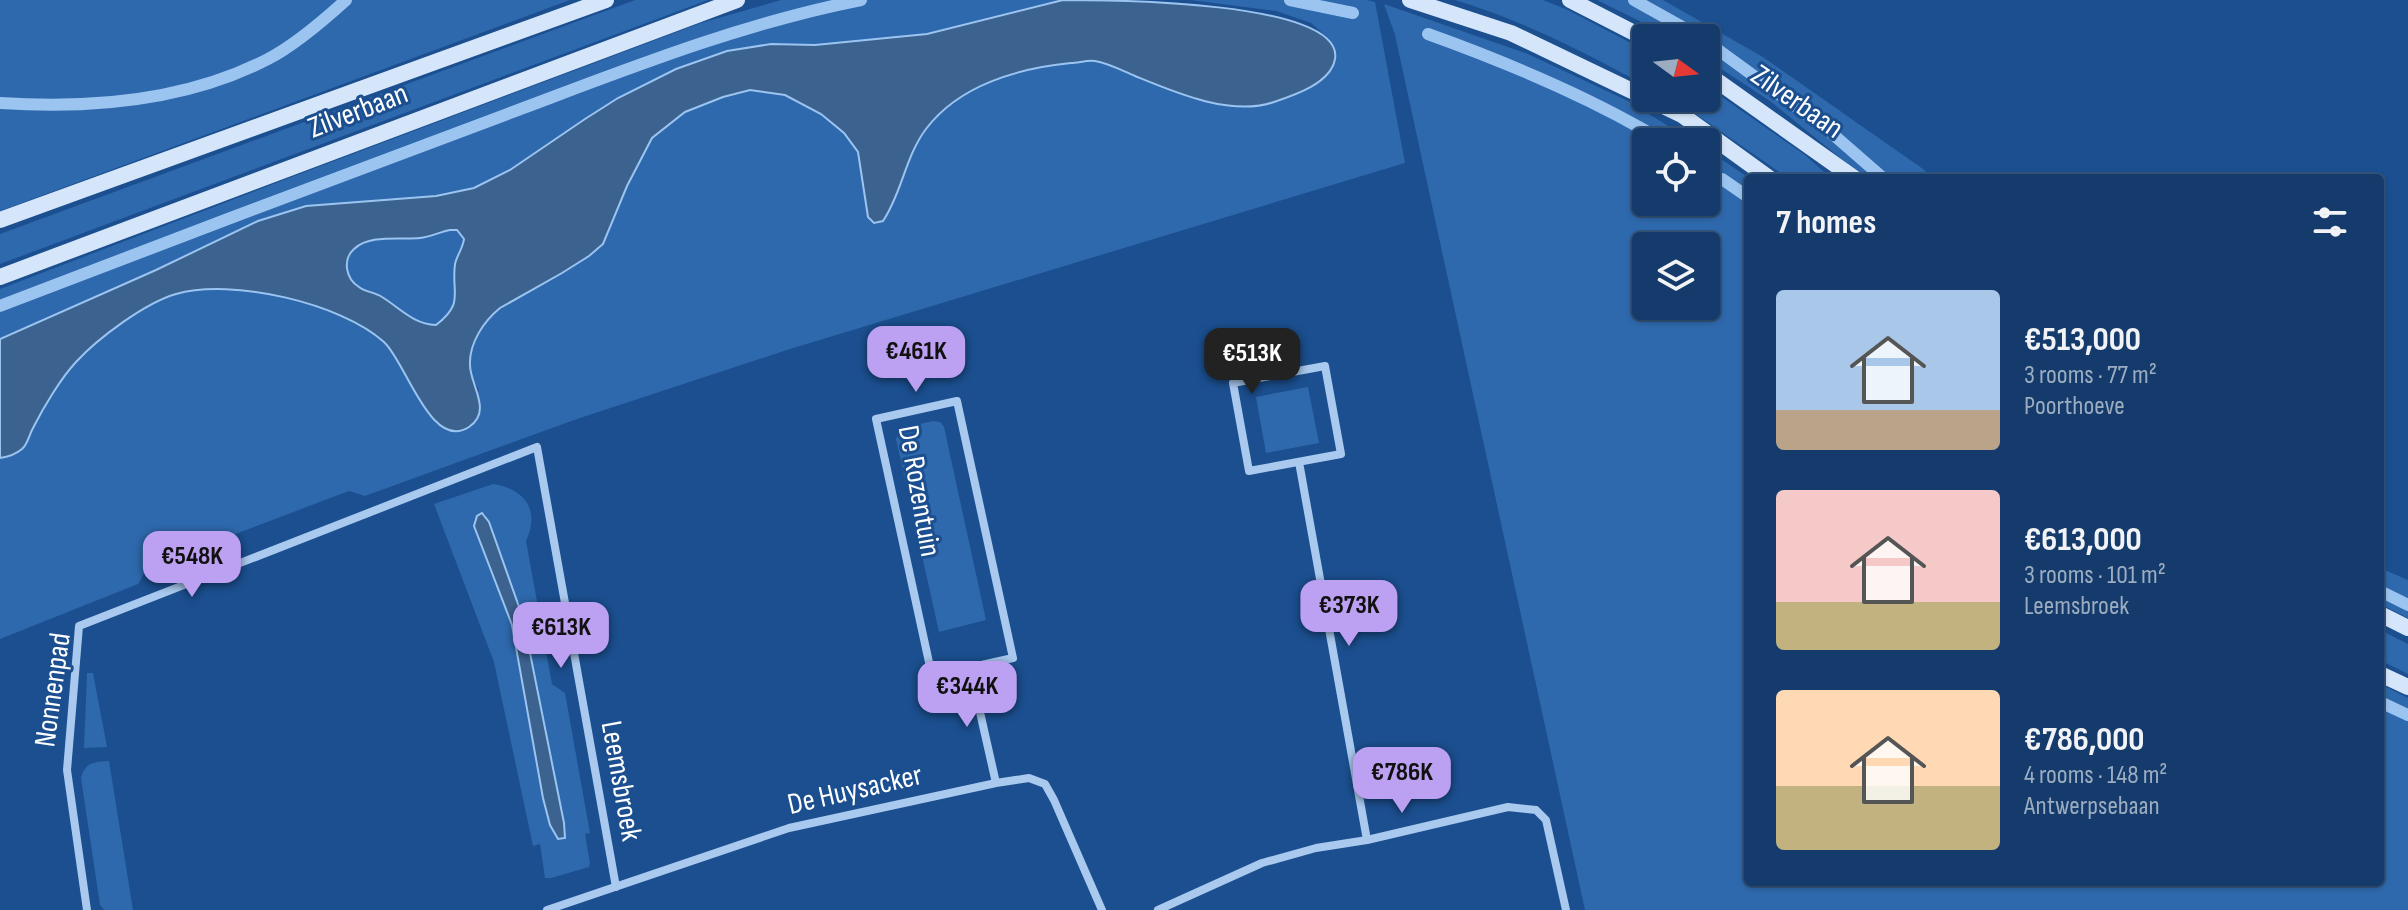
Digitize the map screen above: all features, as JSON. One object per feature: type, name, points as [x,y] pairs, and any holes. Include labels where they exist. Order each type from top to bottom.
[{"type":"main road","name":"Zilverbaan","points":[[0,220],[606,0]]},
{"type":"main road","name":"Zilverbaan","points":[[0,277],[737,0]]},
{"type":"main road","points":[[1410,0],[1511,33],[1682,115],[1763,174]]},
{"type":"main road","points":[[1570,0],[1632,32]]},
{"type":"main road","name":"Zilverbaan","points":[[1720,83],[1848,174]]},
{"type":"main road","points":[[2384,616],[2408,628]]},
{"type":"main road","points":[[2384,676],[2408,687]]},
{"type":"street","points":[[1325,366],[1341,454],[1299,462],[1249,471],[1233,383],[1325,366]]},
{"type":"street","name":"De Rozentuin","points":[[957,401],[1013,658],[970,668],[932,676],[876,419],[957,401]]},
{"type":"street","name":"Leemsbroek","points":[[537,447],[616,887]]},
{"type":"street","name":"Nonnenpad","points":[[87,910],[67,770],[79,626],[537,447]]},
{"type":"street","points":[[1299,462],[1367,840]]},
{"type":"street","points":[[970,668],[996,783]]},
{"type":"street","name":"De Huysacker","points":[[547,910],[789,828],[1029,778],[1045,784],[1102,910]]},
{"type":"street","points":[[1158,910],[1262,863],[1316,848],[1367,840],[1508,807],[1536,810],[1546,820],[1566,910]]},
{"type":"shaded area","points":[[0,0],[570,0],[0,211]]},
{"type":"shaded area","points":[[635,0],[708,0],[0,264],[0,234]]},
{"type":"shaded area","points":[[781,0],[1063,0],[927,34],[815,45],[771,44],[676,69],[618,98],[510,170],[474,188],[436,196],[306,206],[258,221],[0,339],[0,289],[701,23]]},
{"type":"shaded area","points":[[1063,0],[1170,3],[1264,14],[1303,25],[1328,40],[1335,59],[1327,75],[1311,87],[1257,106],[1240,107],[1203,101],[1095,61],[1051,65],[991,81],[955,101],[926,129],[913,151],[883,221],[874,223],[868,217],[858,152],[844,133],[821,114],[785,95],[750,90],[723,97],[685,112],[652,138],[627,186],[603,244],[562,273],[500,308],[488,319],[470,357],[480,406],[476,421],[469,427],[455,431],[443,427],[431,416],[392,352],[365,328],[314,305],[285,297],[226,289],[199,290],[176,294],[150,305],[97,343],[76,362],[58,385],[24,447],[15,454],[0,458],[0,339],[258,221],[306,206],[436,196],[474,188],[510,170],[618,98],[676,69],[727,51],[771,44],[815,45],[927,34]],"holes":[[[457,230],[464,239],[455,264],[454,304],[436,325],[414,319],[379,295],[361,289],[349,274],[347,264],[350,253],[368,241],[424,237]]]},
{"type":"shaded area","points":[[1190,0],[1375,2],[1405,163],[790,349],[577,419],[365,496],[349,491],[148,567],[138,584],[0,639],[0,458],[15,454],[24,447],[47,402],[76,361],[110,332],[151,305],[177,294],[228,289],[284,297],[337,314],[389,346],[403,365],[429,416],[479,391],[471,372],[470,358],[479,334],[494,313],[589,256],[603,244],[627,186],[652,138],[685,112],[723,97],[751,89],[785,95],[821,114],[844,133],[858,152],[868,216],[890,211],[915,145],[939,114],[956,100],[1019,71],[1095,61],[1203,101],[1293,94],[1324,79],[1333,69],[1336,53],[1328,38],[1311,23],[1276,11]]},
{"type":"shaded area","points":[[1455,0],[1543,0],[1568,10],[1632,44],[1632,78],[1600,61],[1504,17]]},
{"type":"shaded area","points":[[1597,0],[1663,0],[1705,24],[1646,24]]},
{"type":"shaded area","points":[[1384,4],[1528,54],[1628,101],[1632,103],[1632,112],[1646,112],[1671,128],[1632,128],[1632,216],[1720,216],[1720,158],[1744,175],[1744,886],[2384,886],[2384,686],[2408,698],[2408,910],[1585,910],[1395,35]]},
{"type":"shaded area","points":[[1720,32],[1763,57],[1928,174],[1860,174],[1770,101],[1720,68]]},
{"type":"shaded area","points":[[1720,96],[1805,155],[1826,174],[1782,174],[1693,112],[1720,112]]},
{"type":"shaded area","points":[[457,230],[464,239],[455,268],[456,294],[451,309],[436,325],[414,319],[379,295],[361,289],[349,274],[347,264],[350,253],[361,244],[377,239],[424,237]]},
{"type":"shaded area","points":[[1308,387],[1319,443],[1266,453],[1256,397]]},
{"type":"shaded area","points":[[940,422],[944,427],[986,620],[939,632],[896,439],[901,428]]},
{"type":"shaded area","points":[[493,484],[514,491],[527,503],[531,520],[526,541],[552,684],[565,693],[590,833],[585,834],[589,867],[545,878],[540,844],[533,846],[494,662],[434,504]],"holes":[[[485,514],[523,618],[564,823],[564,838],[543,798],[512,625],[474,526]]]},
{"type":"shaded area","points":[[482,513],[489,522],[523,618],[565,838],[558,839],[550,825],[543,798],[512,625],[474,526],[477,516]]},
{"type":"shaded area","points":[[2384,570],[2408,580],[2408,618],[2384,606]]},
{"type":"shaded area","points":[[2384,632],[2408,644],[2408,674],[2384,662]]},
{"type":"shaded area","points":[[87,673],[93,673],[107,747],[84,748]]},
{"type":"shaded area","points":[[109,761],[133,910],[104,910],[100,905],[81,778],[91,764]]},
{"type":"waterway","points":[[0,103],[103,103],[171,93],[205,84],[268,59],[309,32],[346,0]]},
{"type":"waterway","points":[[0,306],[639,65],[771,22],[861,0]]},
{"type":"waterway","points":[[1290,0],[1353,13]]},
{"type":"waterway","points":[[1634,0],[1677,24]]},
{"type":"waterway","points":[[1428,34],[1539,78],[1640,128]]},
{"type":"waterway","points":[[1720,51],[1828,130],[1878,174]]},
{"type":"waterway","points":[[1722,179],[1744,194]]},
{"type":"waterway","points":[[2384,593],[2408,605]]},
{"type":"waterway","points":[[2384,704],[2408,715]]}]
